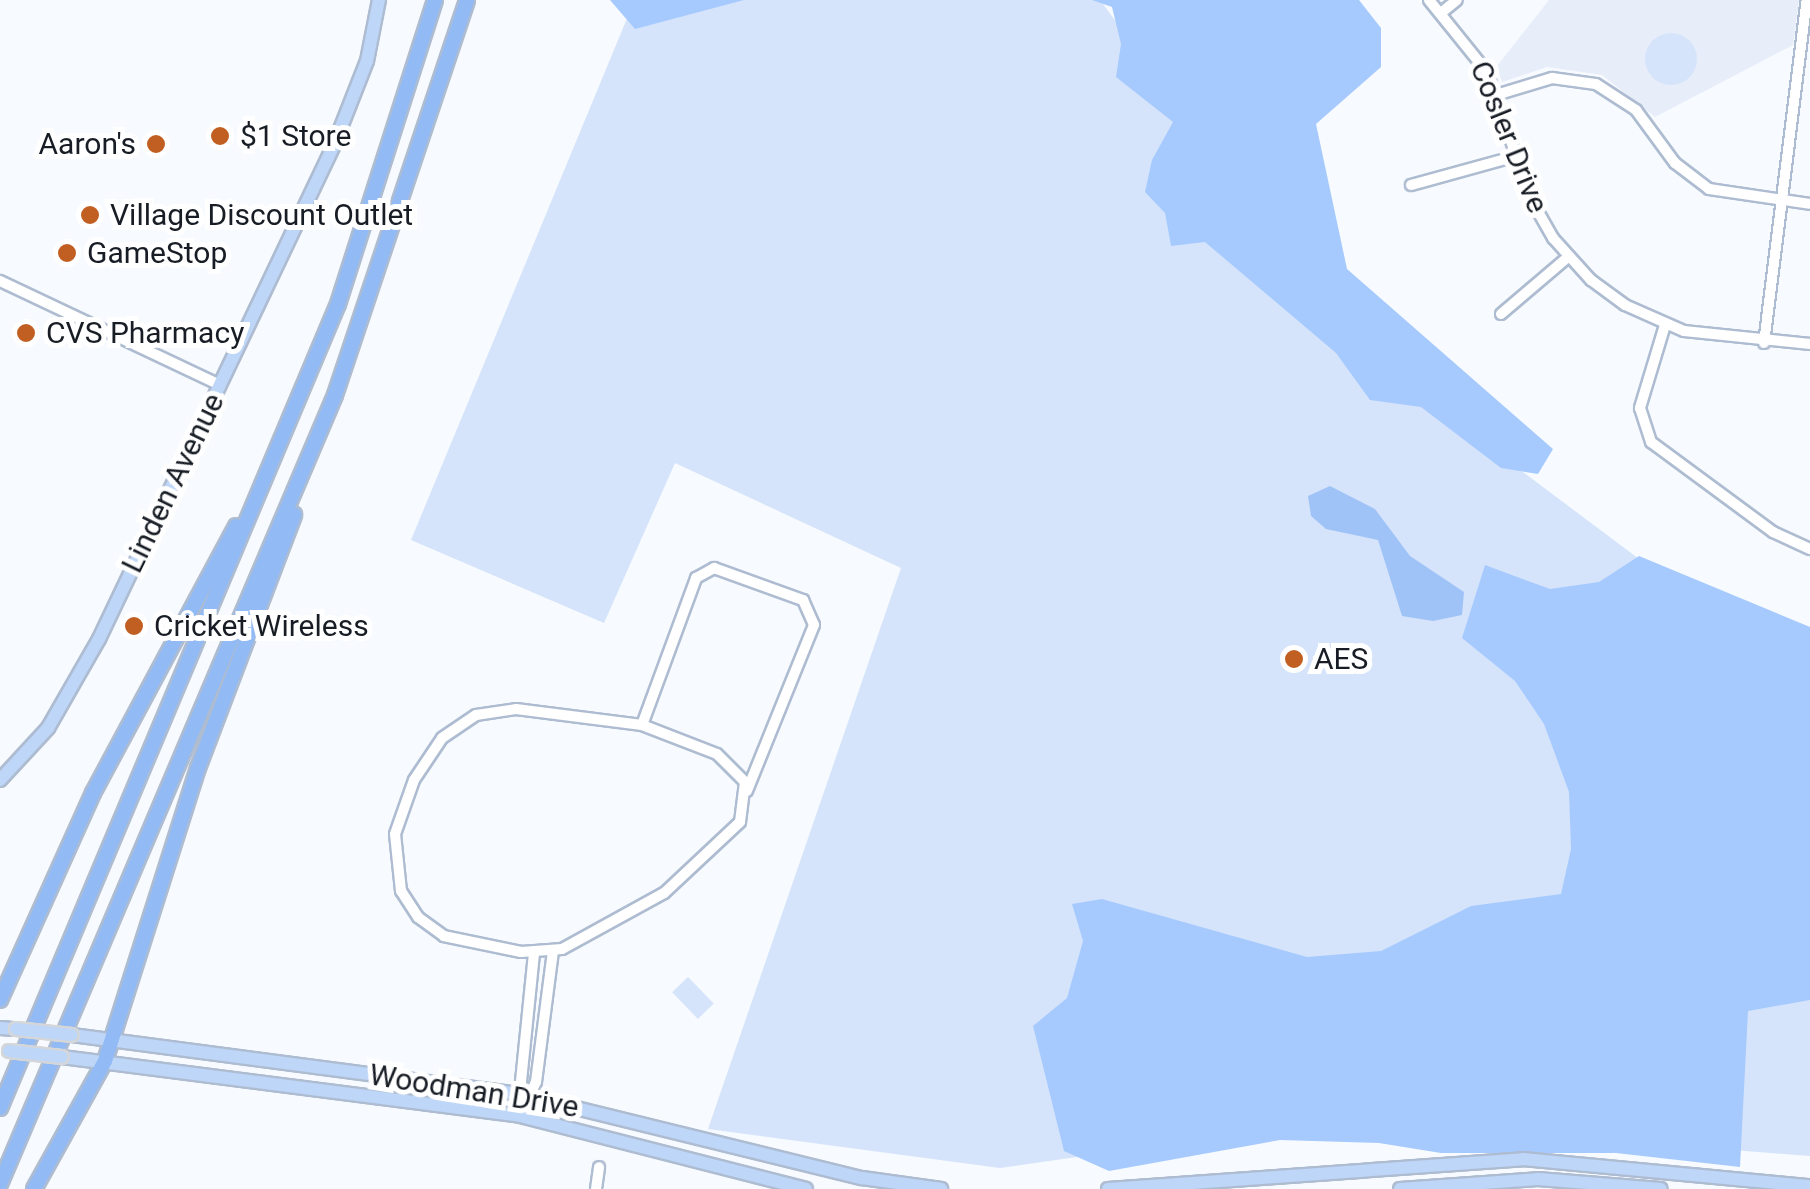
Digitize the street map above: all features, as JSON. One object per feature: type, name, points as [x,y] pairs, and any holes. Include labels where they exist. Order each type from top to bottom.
[{"type":"highway","points":[[0,1108],[338,304],[435,0]]},
{"type":"highway","points":[[34,1189],[104,1062],[198,768],[335,395],[467,0]]},
{"type":"highway","points":[[0,1184],[335,395]]},
{"type":"highway","points":[[0,1000],[93,793],[266,473]]},
{"type":"main road","name":"Linden Avenue","points":[[0,780],[67,700],[220,385],[358,88],[378,0]]},
{"type":"main road","name":"Woodman Drive","points":[[0,1028],[524,1095],[862,1178],[941,1189]]},
{"type":"main road","name":"Woodman Drive","points":[[4,1050],[520,1116],[806,1189]]},
{"type":"main road","points":[[1108,1189],[1523,1159],[1644,1166],[1810,1186]]},
{"type":"main road","points":[[1400,1189],[1538,1179],[1662,1189]]},
{"type":"street","name":"Cosler Drive","points":[[1429,0],[1476,53],[1496,95],[1536,210],[1568,257],[1608,294],[1665,324],[1764,343],[1810,344]]},
{"type":"street","points":[[1442,12],[1457,0]]},
{"type":"street","points":[[1764,343],[1807,0]]},
{"type":"street","points":[[1496,95],[1552,78],[1596,84],[1636,110],[1696,182],[1724,195],[1810,204]]},
{"type":"street","points":[[1411,185],[1516,156]]},
{"type":"street","points":[[1501,314],[1568,257]]},
{"type":"street","points":[[0,281],[220,385]]},
{"type":"street","points":[[1665,324],[1640,408],[1651,442],[1772,532],[1810,549]]},
{"type":"street","points":[[642,724],[696,578],[714,568],[804,600],[814,626],[747,792],[740,822],[684,878],[553,951],[534,953],[444,936],[407,903],[393,852],[414,780],[442,738],[489,712],[642,724],[728,760],[747,792]]},
{"type":"street","points":[[520,1116],[553,951]]},
{"type":"street","points":[[524,1095],[534,953]]},
{"type":"street","points":[[596,1189],[599,1167]]},
{"type":"shaded area","points":[[610,0],[744,0],[635,29]]},
{"type":"shaded area","points":[[665,0],[1100,0],[1356,347],[1810,687],[1810,1156],[1339,1119],[1000,1168],[708,1129],[901,568],[675,463],[604,623],[411,540],[633,4]]},
{"type":"shaded area","points":[[1092,0],[1359,0],[1381,28],[1381,67],[1316,124],[1347,269],[1553,449],[1538,474],[1501,468],[1421,407],[1370,400],[1336,353],[1205,242],[1171,246],[1165,213],[1145,192],[1152,160],[1173,122],[1116,77],[1121,44],[1112,7]]},
{"type":"shaded area","points":[[1549,0],[1799,0],[1793,45],[1655,117],[1602,75],[1547,67],[1502,82],[1497,66]]},
{"type":"shaded area","points":[[1671,33],[1689,41],[1697,59],[1689,77],[1671,85],[1653,77],[1645,59],[1653,41]]},
{"type":"shaded area","points":[[1330,486],[1375,509],[1410,556],[1464,592],[1462,615],[1433,621],[1402,616],[1378,540],[1326,529],[1311,516],[1308,496]]},
{"type":"shaded area","points":[[1639,556],[1810,627],[1810,1000],[1748,1011],[1740,1167],[1616,1153],[1441,1153],[1379,1143],[1280,1140],[1109,1171],[1064,1151],[1033,1026],[1067,998],[1083,941],[1072,904],[1102,899],[1307,957],[1381,951],[1471,906],[1561,894],[1571,849],[1569,792],[1544,724],[1515,681],[1462,638],[1485,565],[1550,589],[1599,582]]},
{"type":"shaded area","points":[[688,977],[714,1004],[698,1019],[672,992]]},
{"type":"place","name":"$1 Store","points":[[220,136]]},
{"type":"place","name":"Aaron's","points":[[156,144]]},
{"type":"place","name":"Village Discount Outlet","points":[[90,215]]},
{"type":"place","name":"GameStop","points":[[67,253]]},
{"type":"place","name":"CVS Pharmacy","points":[[26,333]]},
{"type":"place","name":"Cricket Wireless","points":[[134,626]]},
{"type":"place","name":"AES","points":[[1294,659]]}]
